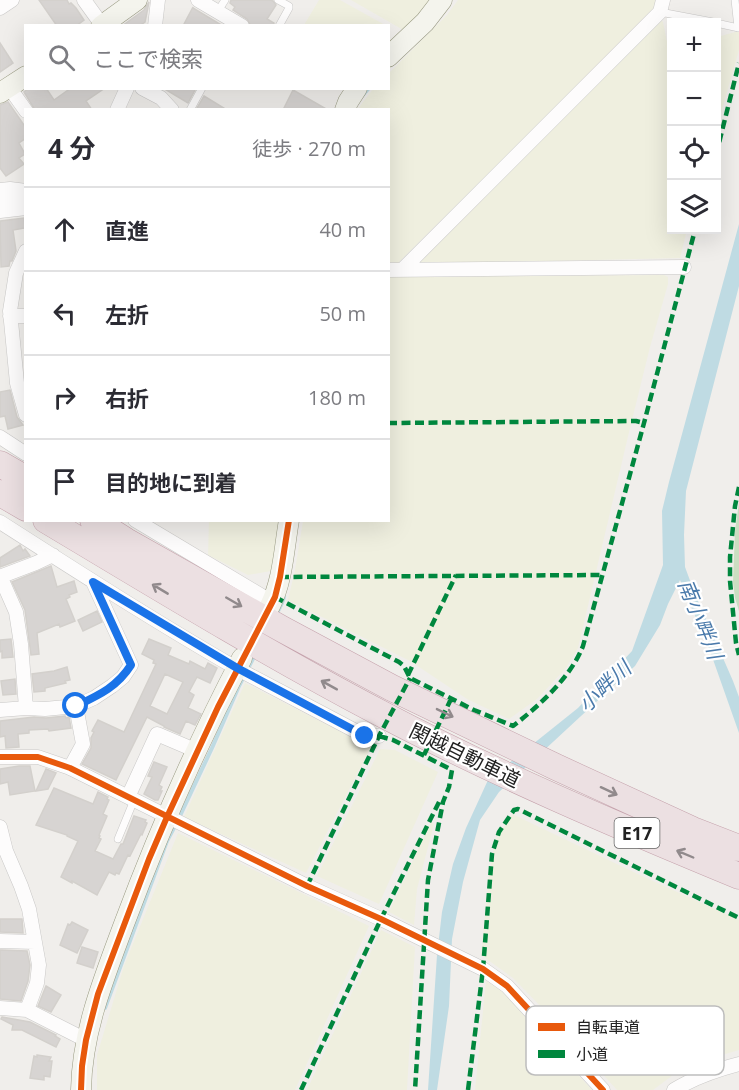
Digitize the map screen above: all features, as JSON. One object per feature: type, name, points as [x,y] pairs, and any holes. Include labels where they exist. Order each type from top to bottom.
[{"type":"highway","points":[[0,464],[24,478]]},
{"type":"highway","points":[[0,493],[24,507]]},
{"type":"highway","name":"関越自動車道","points":[[49,522],[221,625],[380,725],[739,876]]},
{"type":"highway","name":"関越自動車道","points":[[96,522],[282,629],[392,688],[693,830],[739,848]]},
{"type":"street","points":[[0,8],[12,0]]},
{"type":"street","points":[[84,0],[100,24]]},
{"type":"street","points":[[102,24],[137,0]]},
{"type":"street","points":[[155,24],[158,0]]},
{"type":"street","points":[[198,0],[221,6],[238,24]]},
{"type":"street","points":[[390,55],[425,22],[442,0]]},
{"type":"street","points":[[403,269],[661,6]]},
{"type":"street","points":[[24,77],[4,90],[24,109]]},
{"type":"street","points":[[118,108],[127,90]]},
{"type":"street","points":[[146,90],[161,98],[170,108]]},
{"type":"street","points":[[346,108],[354,90]]},
{"type":"street","points":[[0,190],[24,191]]},
{"type":"street","points":[[0,201],[24,199]]},
{"type":"street","points":[[0,211],[24,208]]},
{"type":"street","points":[[390,270],[684,267]]},
{"type":"street","points":[[21,273],[10,316],[12,343],[22,388]]},
{"type":"street","points":[[10,316],[24,316]]},
{"type":"street","points":[[0,437],[24,453]]},
{"type":"street","points":[[0,522],[93,582],[365,736],[380,725]]},
{"type":"street","points":[[138,522],[271,604],[280,577],[289,522]]},
{"type":"street","points":[[26,708],[16,612],[1,578],[53,555]]},
{"type":"street","points":[[0,710],[76,706],[94,698],[123,677],[131,665],[93,582]]},
{"type":"street","points":[[81,1090],[86,1040],[98,994],[149,859],[173,820],[197,751],[239,663]]},
{"type":"street","points":[[70,768],[83,744],[76,706]]},
{"type":"street","points":[[131,798],[157,734],[197,751]]},
{"type":"street","points":[[0,757],[39,757],[70,768],[307,886],[480,967],[507,986],[526,1007]]},
{"type":"street","points":[[0,827],[6,851],[29,909],[39,965],[37,983],[27,1010]]},
{"type":"street","points":[[0,941],[35,942]]},
{"type":"street","points":[[0,1008],[27,1010],[86,1040]]},
{"type":"street","points":[[724,1069],[739,1064]]},
{"type":"street","points":[[589,1075],[603,1090]]},
{"type":"street","points":[[674,1090],[703,1075]]},
{"type":"lane","points":[[278,0],[289,6],[280,24]]},
{"type":"lane","points":[[721,24],[739,28],[735,0]]},
{"type":"lane","points":[[661,6],[699,18]]},
{"type":"lane","points":[[191,108],[201,90]]},
{"type":"lane","points":[[118,838],[131,798]]},
{"type":"green space","points":[[319,0],[340,0],[383,24],[305,24]]},
{"type":"green space","points":[[351,0],[433,0],[405,31]]},
{"type":"green space","points":[[458,0],[658,0],[656,8],[398,263],[390,262],[390,108],[359,108],[372,90],[390,90],[390,72],[447,15]]},
{"type":"green space","points":[[661,20],[663,22],[667,42],[667,234],[686,234],[680,258],[417,264]]},
{"type":"green space","points":[[739,31],[739,50],[721,113],[721,72],[721,36]]},
{"type":"green space","points":[[664,275],[668,277],[578,648],[566,668],[537,699],[509,719],[467,699],[410,661],[288,600],[303,522],[390,522],[390,277]]},
{"type":"green space","points":[[739,502],[739,611],[733,582],[735,531]]},
{"type":"green space","points":[[209,522],[281,522],[271,571],[248,575],[208,555]]},
{"type":"green space","points":[[245,683],[371,747],[306,873],[184,817]]},
{"type":"green space","points":[[380,749],[395,750],[438,772],[379,904],[317,876]]},
{"type":"green space","points":[[512,814],[739,920],[739,1050],[724,1054],[724,1006],[540,1006],[513,978],[481,955],[495,841]]},
{"type":"green space","points":[[431,822],[434,824],[417,889],[414,925],[389,912]]},
{"type":"green space","points":[[178,833],[369,926],[295,1090],[97,1090],[97,1055],[124,966]]},
{"type":"green space","points":[[381,930],[415,947],[407,1090],[307,1090]]},
{"type":"green space","points":[[486,981],[500,989],[526,1018],[526,1075],[578,1075],[592,1090],[475,1090]]},
{"type":"green space","points":[[603,1075],[673,1075],[653,1090],[617,1090]]},
{"type":"water","points":[[739,224],[739,286],[686,491],[684,535],[685,567],[739,697],[739,733],[710,651],[680,580],[660,625],[635,666],[499,792],[480,820],[463,882],[452,939],[449,1006],[437,1090],[428,1090],[437,955],[442,912],[453,864],[466,828],[488,780],[578,708],[632,651],[663,565],[662,511]]},
{"type":"building","points":[[39,0],[67,0],[84,20],[79,24],[56,24]]},
{"type":"building","points":[[231,0],[273,1],[276,5],[267,19],[274,24],[250,24],[247,19],[233,10],[235,7],[230,3]]},
{"type":"building","points":[[149,2],[145,22],[125,24],[144,10]]},
{"type":"building","points":[[193,7],[220,24],[184,24]]},
{"type":"building","points":[[0,43],[13,63],[0,72]]},
{"type":"building","points":[[47,90],[54,100],[68,90],[102,90],[86,101],[91,108],[34,108],[24,92]]},
{"type":"building","points":[[166,90],[195,90],[188,103]]},
{"type":"building","points":[[293,90],[324,108],[284,108]]},
{"type":"building","points":[[204,96],[224,108],[197,108]]},
{"type":"building","points":[[8,102],[24,125],[24,139],[19,143],[24,155],[19,158],[24,164],[6,176],[0,168],[0,105]]},
{"type":"building","points":[[24,218],[24,228],[13,230],[16,251],[12,261],[9,266],[1,267],[0,221]]},
{"type":"building","points":[[10,390],[17,417],[23,425],[8,429],[5,416],[0,417],[0,392]]},
{"type":"building","points":[[20,545],[23,551],[25,549],[30,556],[0,567],[0,558]]},
{"type":"building","points":[[51,566],[57,587],[74,581],[77,592],[66,599],[75,621],[60,627],[59,624],[37,633],[39,654],[31,655],[25,610],[12,582]]},
{"type":"building","points":[[97,611],[102,622],[83,631],[78,620]]},
{"type":"building","points":[[11,639],[13,657],[2,658],[0,640]]},
{"type":"building","points":[[149,639],[171,648],[168,655],[189,664],[190,661],[205,669],[208,663],[217,668],[210,683],[197,677],[189,692],[194,695],[188,708],[201,714],[195,725],[186,721],[180,734],[147,717],[116,780],[82,764],[91,748],[91,738],[94,732],[92,731],[98,720],[124,732],[156,664],[153,663],[154,660],[142,654]],"holes":[[[165,674],[183,682],[167,714],[150,706]]]},
{"type":"building","points":[[67,667],[70,680],[45,688],[45,691],[34,692],[32,674]]},
{"type":"building","points":[[15,679],[16,694],[3,695],[1,681]]},
{"type":"building","points":[[69,717],[71,728],[49,731],[48,729],[29,730],[29,733],[18,734],[19,747],[6,748],[5,736],[0,737],[0,721]]},
{"type":"building","points":[[154,762],[167,767],[159,785],[162,791],[158,800],[144,794],[152,777],[148,776]]},
{"type":"building","points":[[30,766],[35,791],[10,795],[8,782],[0,784],[0,769]]},
{"type":"building","points":[[46,769],[56,773],[48,789],[36,791]]},
{"type":"building","points":[[54,788],[93,804],[98,792],[108,797],[109,800],[103,814],[107,816],[95,851],[113,859],[123,844],[134,816],[146,820],[142,835],[130,856],[128,855],[119,874],[109,872],[97,895],[61,877],[78,841],[36,825]]},
{"type":"building","points":[[0,919],[22,919],[23,933],[0,932]]},
{"type":"building","points":[[72,922],[88,930],[77,953],[60,945],[68,924]]},
{"type":"building","points":[[82,947],[98,952],[93,968],[77,963]]},
{"type":"building","points":[[0,950],[27,951],[30,965],[28,981],[21,1001],[0,999]]},
{"type":"building","points":[[46,986],[61,995],[51,1012],[38,1006]]},
{"type":"building","points":[[2,1017],[30,1022],[60,1039],[56,1047],[22,1030],[12,1030],[13,1025],[1,1019]]},
{"type":"building","points":[[37,1055],[51,1057],[50,1077],[44,1076],[44,1080],[30,1078],[34,1056],[37,1057]]},
{"type":"waterway","points":[[362,96],[367,90]]},
{"type":"waterway","points":[[276,615],[284,597]]},
{"type":"waterway","points":[[179,818],[256,653]]},
{"type":"waterway","points":[[105,1008],[167,841],[176,824]]},
{"type":"marked path","points":[[721,135],[739,63]]},
{"type":"marked path","points":[[275,597],[399,662],[404,666],[410,678],[474,710],[513,726],[533,709],[571,669],[583,646],[694,234]]},
{"type":"marked path","points":[[390,423],[636,421],[644,423]]},
{"type":"marked path","points":[[739,487],[730,557],[730,581],[739,655]]},
{"type":"marked path","points":[[408,675],[456,575]]},
{"type":"marked path","points":[[280,577],[603,575]]},
{"type":"marked path","points":[[307,886],[379,736],[410,678]]},
{"type":"marked path","points":[[424,755],[451,699]]},
{"type":"marked path","points":[[379,736],[393,740],[452,770],[443,802],[428,880],[415,1090]]},
{"type":"marked path","points":[[301,1090],[440,800]]},
{"type":"marked path","points":[[468,1090],[483,969],[492,854],[499,832],[514,810],[518,809],[739,918]]},
{"type":"cycle path","points":[[81,1090],[86,1040],[98,994],[167,817],[218,707],[275,597],[289,522]]},
{"type":"cycle path","points":[[0,757],[38,757],[70,768],[307,886],[483,969],[507,986],[526,1007]]},
{"type":"cycle path","points":[[589,1075],[603,1090]]},
{"type":"route","points":[[76,706],[112,686],[123,677],[131,665],[93,582],[237,668],[365,736]]},
{"type":"water label","name":"南小畔川","points":[[701,619]]},
{"type":"water label","name":"小畔川","points":[[604,686]]}]
